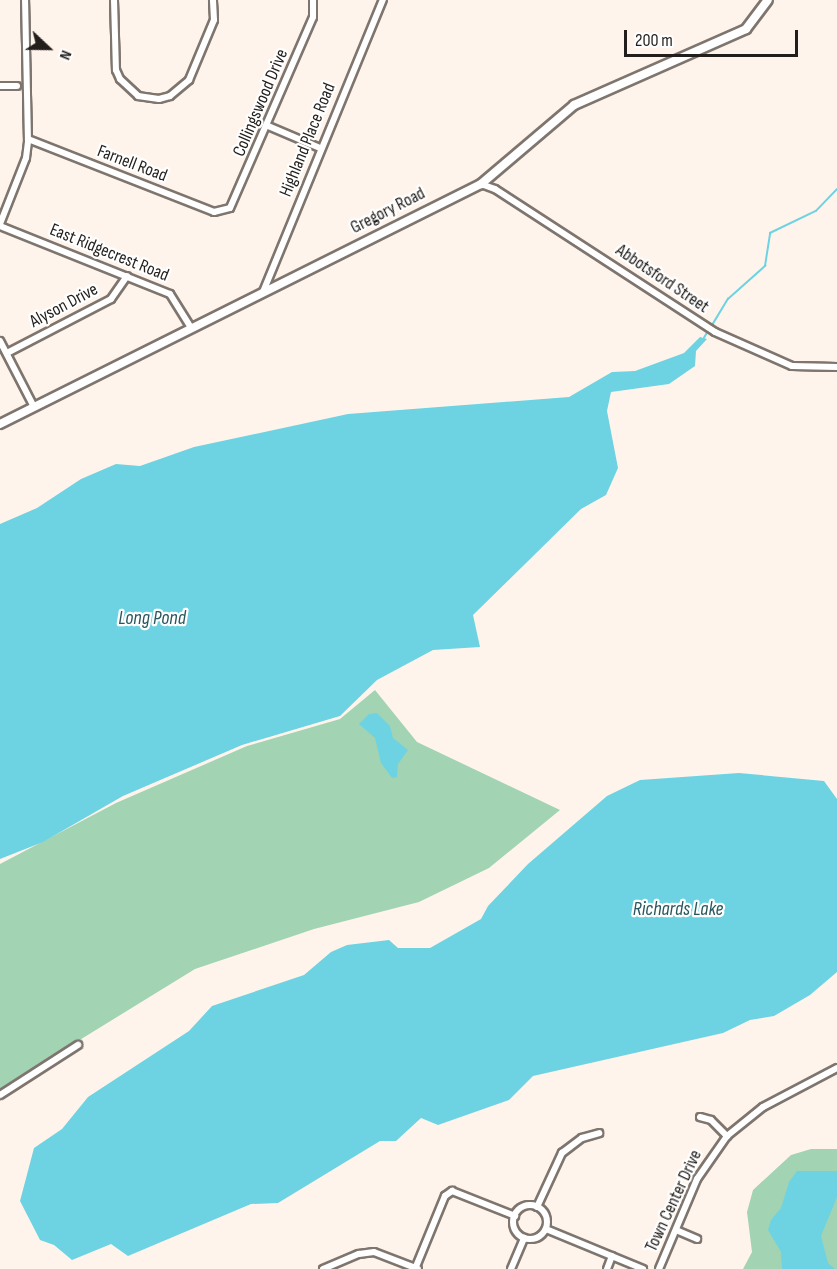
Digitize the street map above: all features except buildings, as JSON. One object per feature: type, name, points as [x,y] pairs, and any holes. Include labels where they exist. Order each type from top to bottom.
[{"type":"street","points":[[0,225],[26,158],[28,139],[25,0]]},
{"type":"street","points":[[114,0],[116,70],[120,79],[138,96],[159,99],[170,96],[189,80],[214,20],[213,0]]},
{"type":"street","name":"Highland Place Road","points":[[263,292],[320,148],[383,0]]},
{"type":"street","name":"Gregory Road","points":[[0,424],[481,184],[574,105],[746,29],[768,0]]},
{"type":"street","name":"Collingswood Drive","points":[[226,210],[236,202],[268,126],[313,17],[313,1]]},
{"type":"street","points":[[0,86],[16,86]]},
{"type":"street","points":[[268,126],[320,148]]},
{"type":"street","name":"Farnell Road","points":[[28,139],[214,212],[226,210]]},
{"type":"street","name":"Abbotsford Street","points":[[481,184],[503,194],[715,332],[792,366],[837,367]]},
{"type":"street","name":"East Ridgecrest Road","points":[[0,225],[170,294],[191,327]]},
{"type":"street","name":"Alyson Drive","points":[[7,353],[111,299],[127,276]]},
{"type":"street","points":[[0,340],[34,407]]},
{"type":"street","points":[[0,1095],[78,1045]]},
{"type":"street","name":"Town Center Drive","points":[[659,1269],[704,1167],[727,1136],[763,1107],[837,1068]]},
{"type":"street","points":[[700,1117],[711,1120],[727,1136]]},
{"type":"street","points":[[537,1207],[562,1154],[582,1138],[599,1133]]},
{"type":"street","points":[[323,1269],[359,1254],[374,1252],[416,1268],[445,1196],[452,1191],[515,1216]]},
{"type":"street","points":[[537,1207],[546,1218],[546,1229],[537,1238],[524,1238],[516,1230],[515,1216],[522,1208],[537,1207]]},
{"type":"street","points":[[546,1229],[643,1269]]},
{"type":"street","points":[[676,1230],[697,1239]]},
{"type":"street","points":[[511,1269],[524,1238]]},
{"type":"street","points":[[607,1269],[612,1256]]},
{"type":"green space","points":[[375,690],[417,742],[560,810],[489,868],[419,902],[314,929],[195,969],[0,1089],[0,864],[116,803],[247,746],[340,719]]},
{"type":"green space","points":[[811,1149],[837,1149],[837,1269],[743,1269],[752,1252],[747,1212],[753,1190],[791,1155]]},
{"type":"water","name":"Long Pond","points":[[700,337],[707,339],[696,351],[695,366],[669,384],[611,392],[607,411],[618,468],[606,495],[581,509],[473,615],[480,647],[433,650],[377,680],[340,716],[242,745],[123,796],[43,842],[0,859],[0,524],[37,508],[81,479],[116,464],[140,466],[194,447],[348,414],[569,397],[612,372],[635,371],[684,353]]},
{"type":"water","points":[[377,713],[390,726],[393,738],[408,750],[398,764],[397,777],[392,778],[381,763],[375,738],[359,724],[369,714]]},
{"type":"water","name":"Richards Lake","points":[[739,773],[824,781],[837,799],[837,972],[810,995],[774,1016],[750,1020],[723,1033],[533,1076],[509,1100],[438,1125],[421,1118],[396,1141],[380,1141],[278,1203],[251,1204],[128,1256],[111,1244],[72,1260],[54,1245],[40,1240],[20,1201],[34,1148],[62,1129],[88,1097],[189,1031],[212,1006],[304,975],[331,952],[347,945],[389,940],[398,948],[430,948],[481,919],[488,906],[528,864],[607,796],[640,780]]},
{"type":"water","points":[[797,1171],[837,1171],[837,1197],[821,1236],[828,1263],[835,1269],[782,1269],[781,1252],[768,1230],[771,1220],[781,1208],[789,1182]]},
{"type":"waterway","points":[[711,327],[728,299],[765,266],[770,233],[816,211],[837,189]]},
{"type":"waterway","points":[[704,338],[708,331]]}]
